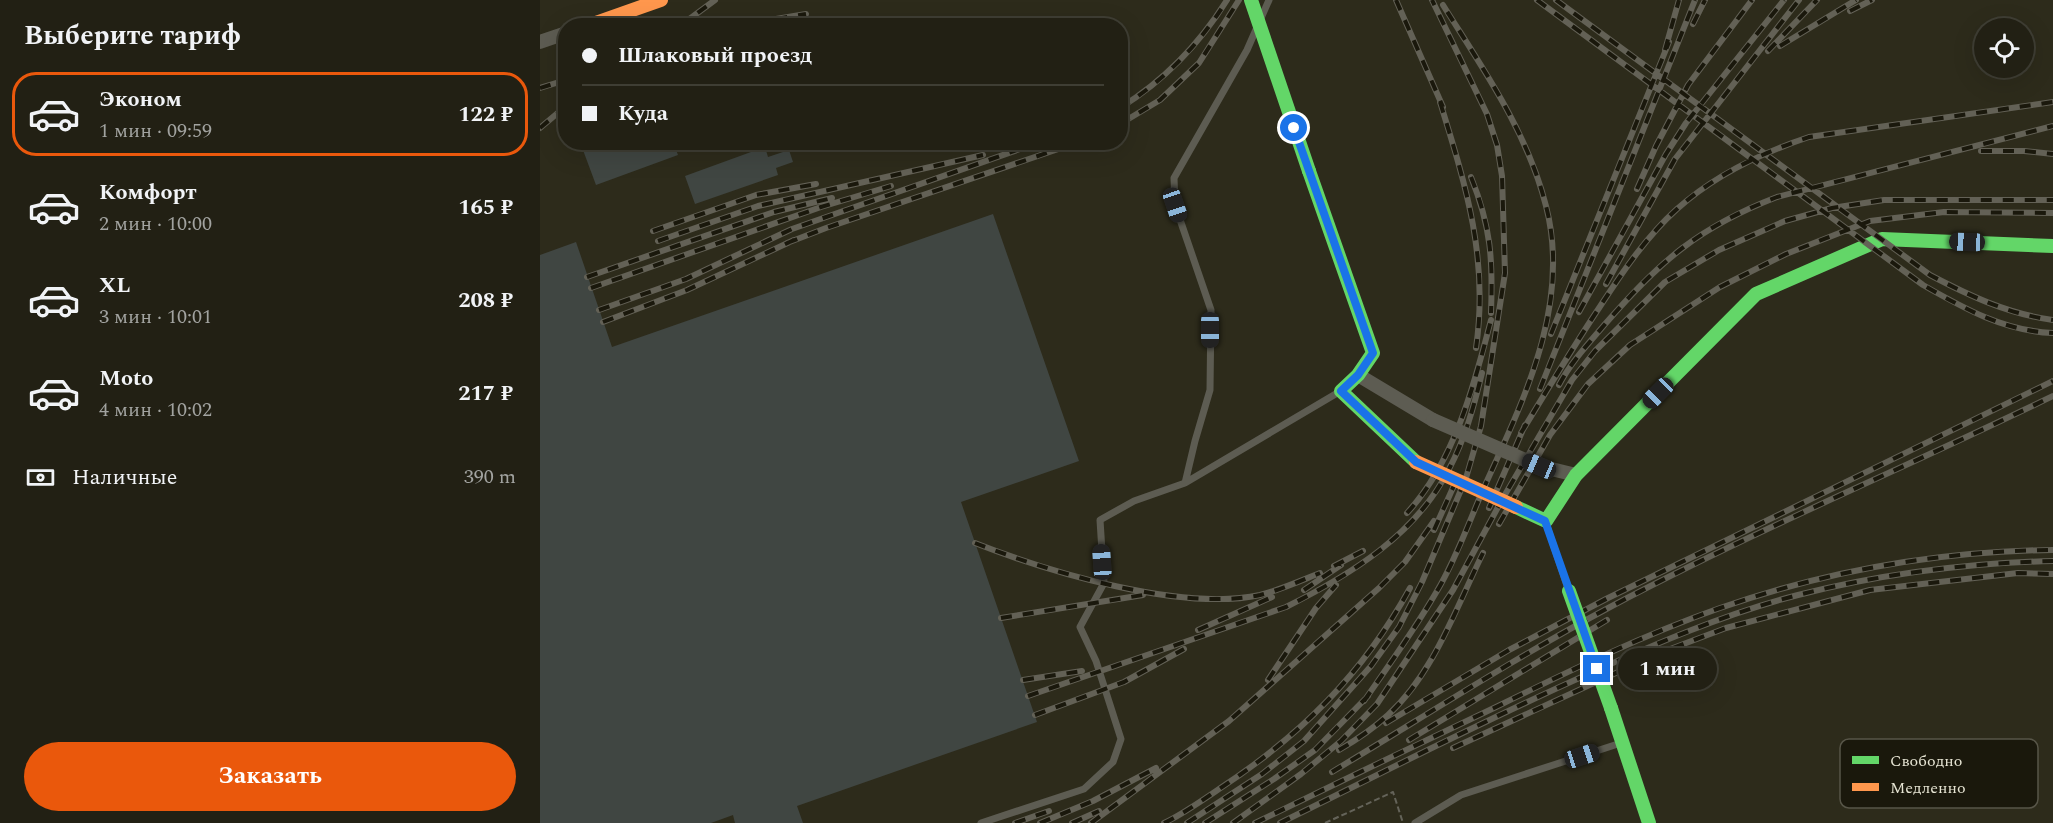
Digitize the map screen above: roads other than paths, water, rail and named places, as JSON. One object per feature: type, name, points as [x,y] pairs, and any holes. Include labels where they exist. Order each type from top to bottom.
[{"type":"street","points":[[610,18],[661,0]]},
{"type":"street","points":[[1251,0],[1373,353],[1358,375],[1341,391],[1416,462],[1545,521],[1576,475],[1756,294],[1882,239],[2053,246]]},
{"type":"street","points":[[540,42],[558,36]]},
{"type":"street","points":[[1358,375],[1433,420],[1539,466],[1576,475]]},
{"type":"street","points":[[1569,591],[1649,823]]},
{"type":"lane","points":[[1185,483],[1210,390],[1211,310],[1175,205],[1174,178],[1247,50],[1269,0]]},
{"type":"lane","points":[[981,823],[1084,789],[1113,762],[1121,740],[1096,661],[1080,627],[1104,583],[1100,520],[1134,501],[1185,483],[1341,391]]},
{"type":"lane","points":[[1545,521],[1569,591]]},
{"type":"lane","points":[[1415,823],[1461,795],[1622,742]]},
{"type":"railway","points":[[691,18],[715,0]]},
{"type":"railway","points":[[1128,102],[1152,86],[1193,47],[1227,0]]},
{"type":"railway","points":[[1128,119],[1160,100],[1199,63],[1239,0]]},
{"type":"railway","points":[[1396,0],[1443,107]]},
{"type":"railway","points":[[1187,823],[1262,774],[1304,741],[1371,666],[1399,627],[1422,582],[1466,478],[1481,426],[1505,273],[1502,176],[1497,145],[1487,114],[1432,0]]},
{"type":"railway","points":[[1537,0],[1923,285],[1970,310],[2001,323],[2053,333]]},
{"type":"railway","points":[[1556,0],[1930,275],[1990,303],[2020,313],[2053,320]]},
{"type":"railway","points":[[1665,50],[1679,0]]},
{"type":"railway","points":[[1540,389],[1695,0]]},
{"type":"railway","points":[[1693,24],[1705,0]]},
{"type":"railway","points":[[1637,189],[1656,146],[1688,85],[1752,0]]},
{"type":"railway","points":[[1579,312],[1666,154],[1686,123],[1784,0]]},
{"type":"railway","points":[[1606,284],[1675,159],[1799,0]]},
{"type":"railway","points":[[1768,51],[1817,0]]},
{"type":"railway","points":[[1780,46],[1856,0]]},
{"type":"railway","points":[[1850,11],[1872,0]]},
{"type":"railway","points":[[1364,701],[1420,619],[1444,579],[1455,555],[1527,389],[1548,317],[1553,280],[1552,243],[1546,206],[1528,152],[1502,101],[1443,5]]},
{"type":"railway","points":[[782,18],[806,14]]},
{"type":"railway","points":[[1551,334],[1669,42]]},
{"type":"railway","points":[[540,88],[558,82]]},
{"type":"railway","points":[[1440,102],[1473,223],[1480,284],[1476,348]]},
{"type":"railway","points":[[1521,433],[1580,337],[1636,254],[1677,209],[1723,175],[1773,150],[1809,137],[2053,102]]},
{"type":"railway","points":[[540,128],[558,113]]},
{"type":"railway","points":[[1559,385],[1587,345],[1663,264],[1703,234],[1749,208],[1777,197],[2053,126]]},
{"type":"railway","points":[[599,310],[686,279],[792,229],[1017,150]]},
{"type":"railway","points":[[787,243],[1055,150]]},
{"type":"railway","points":[[1981,151],[2053,154]]},
{"type":"railway","points":[[658,241],[758,206],[983,155]]},
{"type":"railway","points":[[1471,177],[1487,228],[1492,276],[1491,313]]},
{"type":"railway","points":[[653,231],[756,195],[816,184]]},
{"type":"railway","points":[[591,288],[821,207],[891,186]]},
{"type":"railway","points":[[587,277],[774,212],[832,198]]},
{"type":"railway","points":[[1233,823],[1301,774],[1341,741],[1377,704],[1453,590],[1503,498],[1572,380],[1595,351],[1665,282],[1719,250],[1785,221],[1832,208],[1884,200],[2053,200]]},
{"type":"railway","points":[[1499,524],[1550,435],[1588,384],[1630,345],[1720,287],[1786,254],[1870,221],[1944,212],[2053,213]]},
{"type":"railway","points":[[603,322],[687,290],[794,240]]},
{"type":"railway","points":[[1407,513],[1438,471],[1450,447],[1469,397],[1491,320]]},
{"type":"railway","points":[[1028,696],[1286,607],[1357,567],[1400,533],[1435,493],[1460,446],[1482,373]]},
{"type":"railway","points":[[1386,723],[1509,650],[1608,598],[2053,381]]},
{"type":"railway","points":[[1332,772],[1506,666],[1612,606],[1721,551],[2053,396]]},
{"type":"railway","points":[[1489,508],[1525,425]]},
{"type":"railway","points":[[1434,530],[1456,481]]},
{"type":"railway","points":[[1091,823],[1229,721],[1379,588],[1405,562],[1434,521]]},
{"type":"railway","points":[[975,543],[1077,577],[1155,594],[1193,598],[1228,599],[1260,595],[1320,573]]},
{"type":"railway","points":[[1255,823],[1579,667],[1720,608],[1801,583],[1884,565],[1968,554],[2053,550]]},
{"type":"railway","points":[[1334,566],[1363,551]]},
{"type":"railway","points":[[1339,750],[1382,720],[1418,680],[1443,639],[1483,553]]},
{"type":"railway","points":[[1280,823],[1612,663],[1743,611],[1798,595],[1861,581],[1956,567],[2053,561]]},
{"type":"railway","points":[[1304,590],[1341,565]]},
{"type":"railway","points":[[1453,748],[1657,654],[1726,628],[1870,590],[2018,573],[2053,574]]},
{"type":"railway","points":[[1268,680],[1316,608],[1336,585]]},
{"type":"railway","points":[[1164,823],[1249,769],[1303,725],[1327,701],[1372,648],[1410,588]]},
{"type":"railway","points":[[1001,618],[1143,595]]},
{"type":"railway","points":[[1198,630],[1272,597]]},
{"type":"railway","points":[[1409,740],[1607,620]]},
{"type":"railway","points":[[1035,715],[1124,682],[1184,649]]},
{"type":"railway","points":[[1023,680],[1082,671]]},
{"type":"railway","points":[[1205,823],[1315,750],[1368,696]]},
{"type":"railway","points":[[1040,823],[1093,801],[1156,768]]},
{"type":"railway","points":[[1015,823],[1049,811]]},
{"type":"railway","points":[[1072,823],[1099,811]]}]
